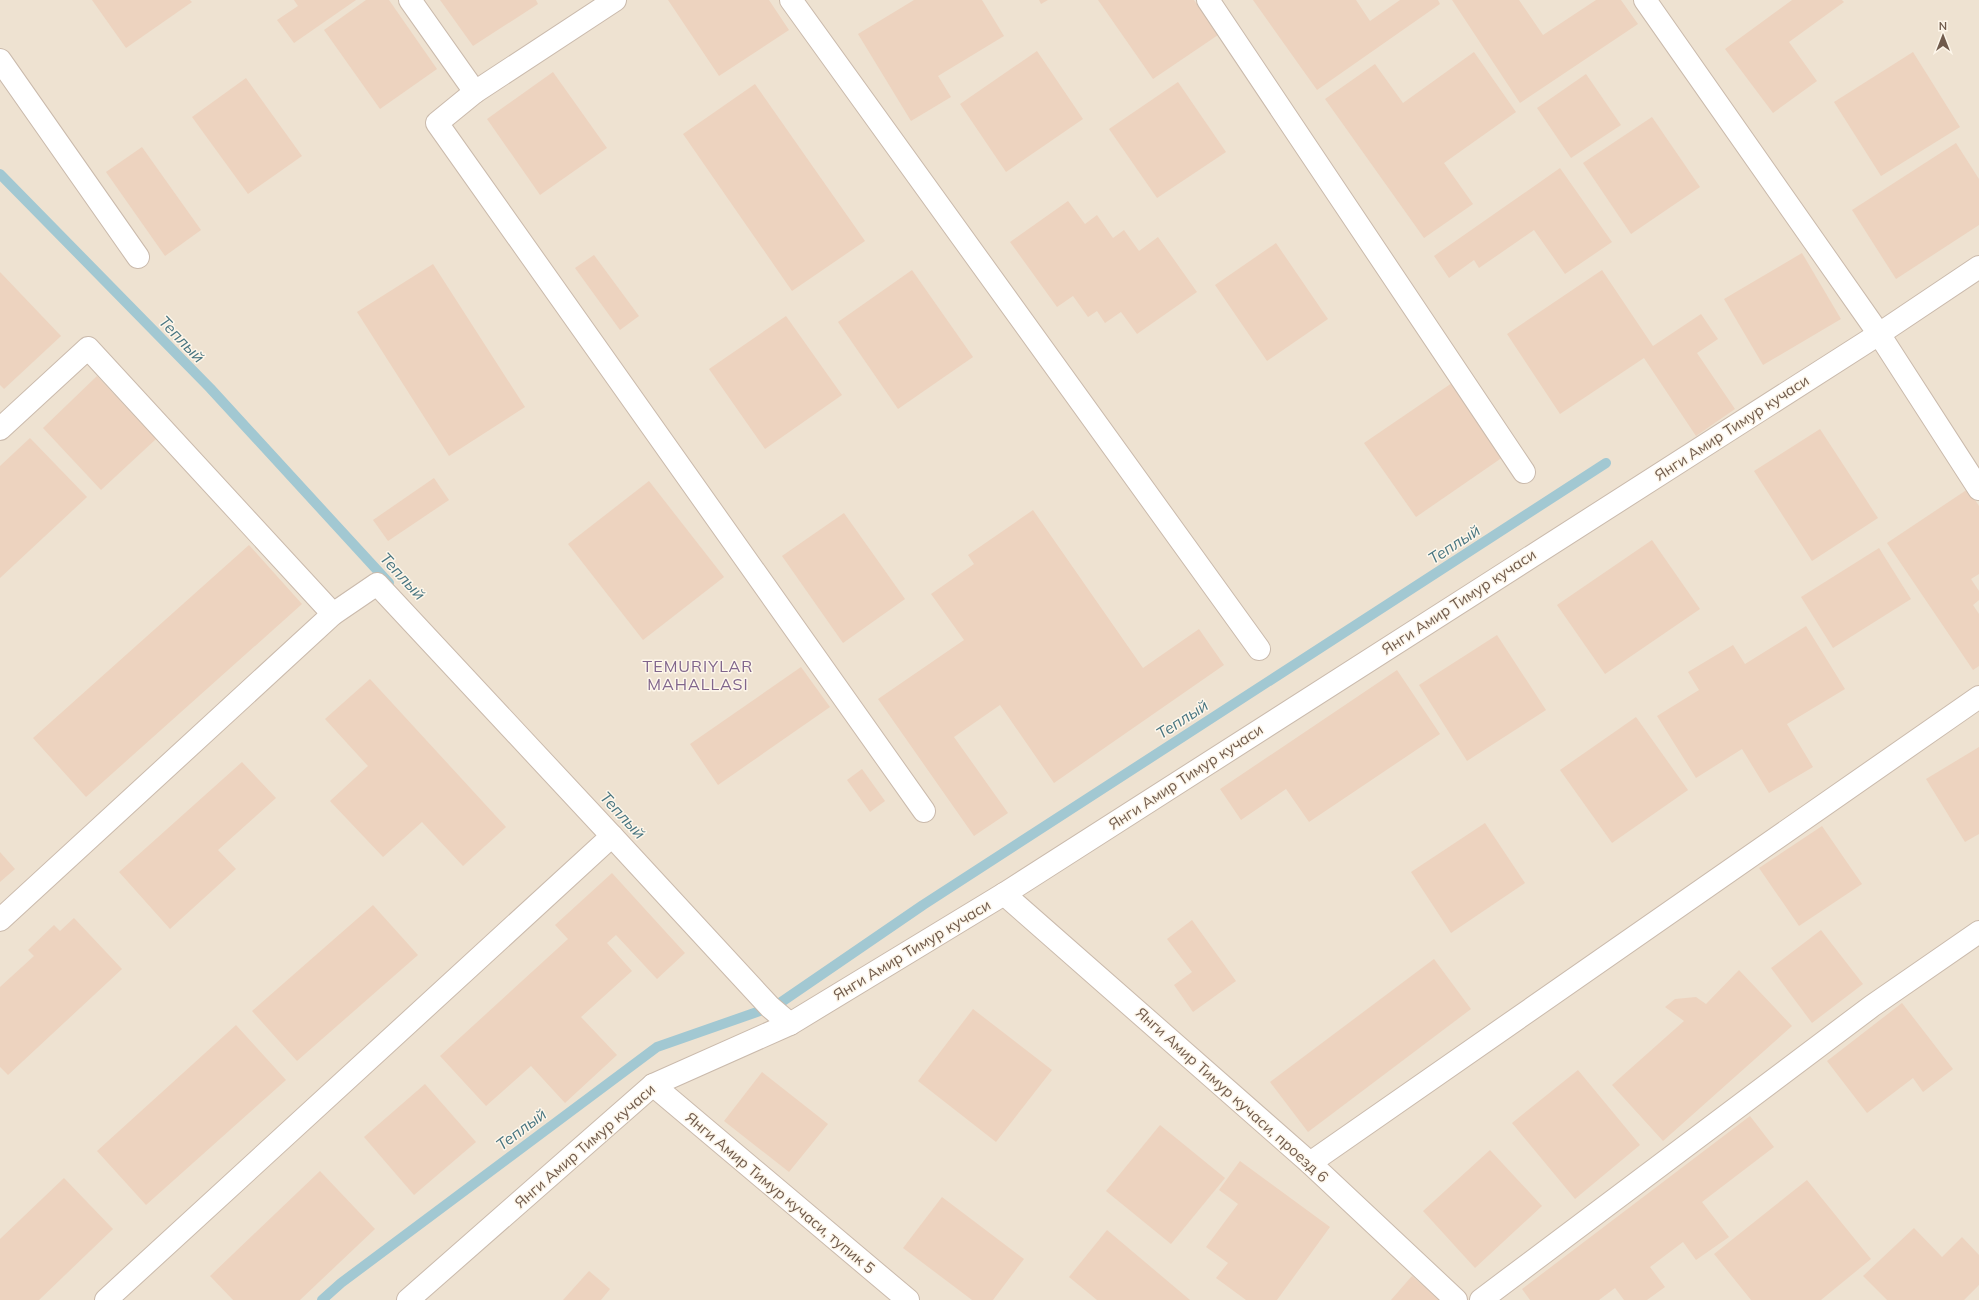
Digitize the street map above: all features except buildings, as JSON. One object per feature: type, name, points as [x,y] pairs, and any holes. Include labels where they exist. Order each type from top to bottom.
[{"type":"street","points":[[410,0],[475,92]]},
{"type":"street","points":[[615,0],[475,92],[438,123],[924,811]]},
{"type":"street","points":[[791,0],[1259,649]]},
{"type":"street","points":[[1208,0],[1524,472]]},
{"type":"street","points":[[1645,0],[1879,334],[1979,489]]},
{"type":"street","points":[[0,60],[138,257]]},
{"type":"street","name":"Янги Амир Тимур кучаси","points":[[408,1300],[653,1085],[790,1024],[1004,894],[1879,334],[1979,268]]},
{"type":"street","points":[[0,429],[88,348],[333,614]]},
{"type":"street","points":[[0,920],[333,614],[377,584],[770,1007],[790,1024]]},
{"type":"street","points":[[1310,1162],[1979,697]]},
{"type":"street","points":[[106,1300],[612,836]]},
{"type":"street","name":"Янги Амир Тимур кучаси, проезд 6","points":[[1004,894],[1310,1162],[1456,1300]]},
{"type":"street","points":[[1481,1300],[1872,1006],[1979,932]]},
{"type":"street","name":"Янги Амир Тимур кучаси, тупик 5","points":[[653,1085],[908,1300]]},
{"type":"shaded area","points":[[0,0],[1979,0],[1979,1300],[0,1300]]},
{"type":"waterway","name":"Теплый","points":[[0,174],[210,388],[389,583]]},
{"type":"waterway","name":"Теплый","points":[[322,1300],[341,1283],[657,1047],[777,1005],[923,905],[1606,463]]},
{"type":"district","name":"TEMURIYLAR MAHALLASI","points":[[698,675]]}]
